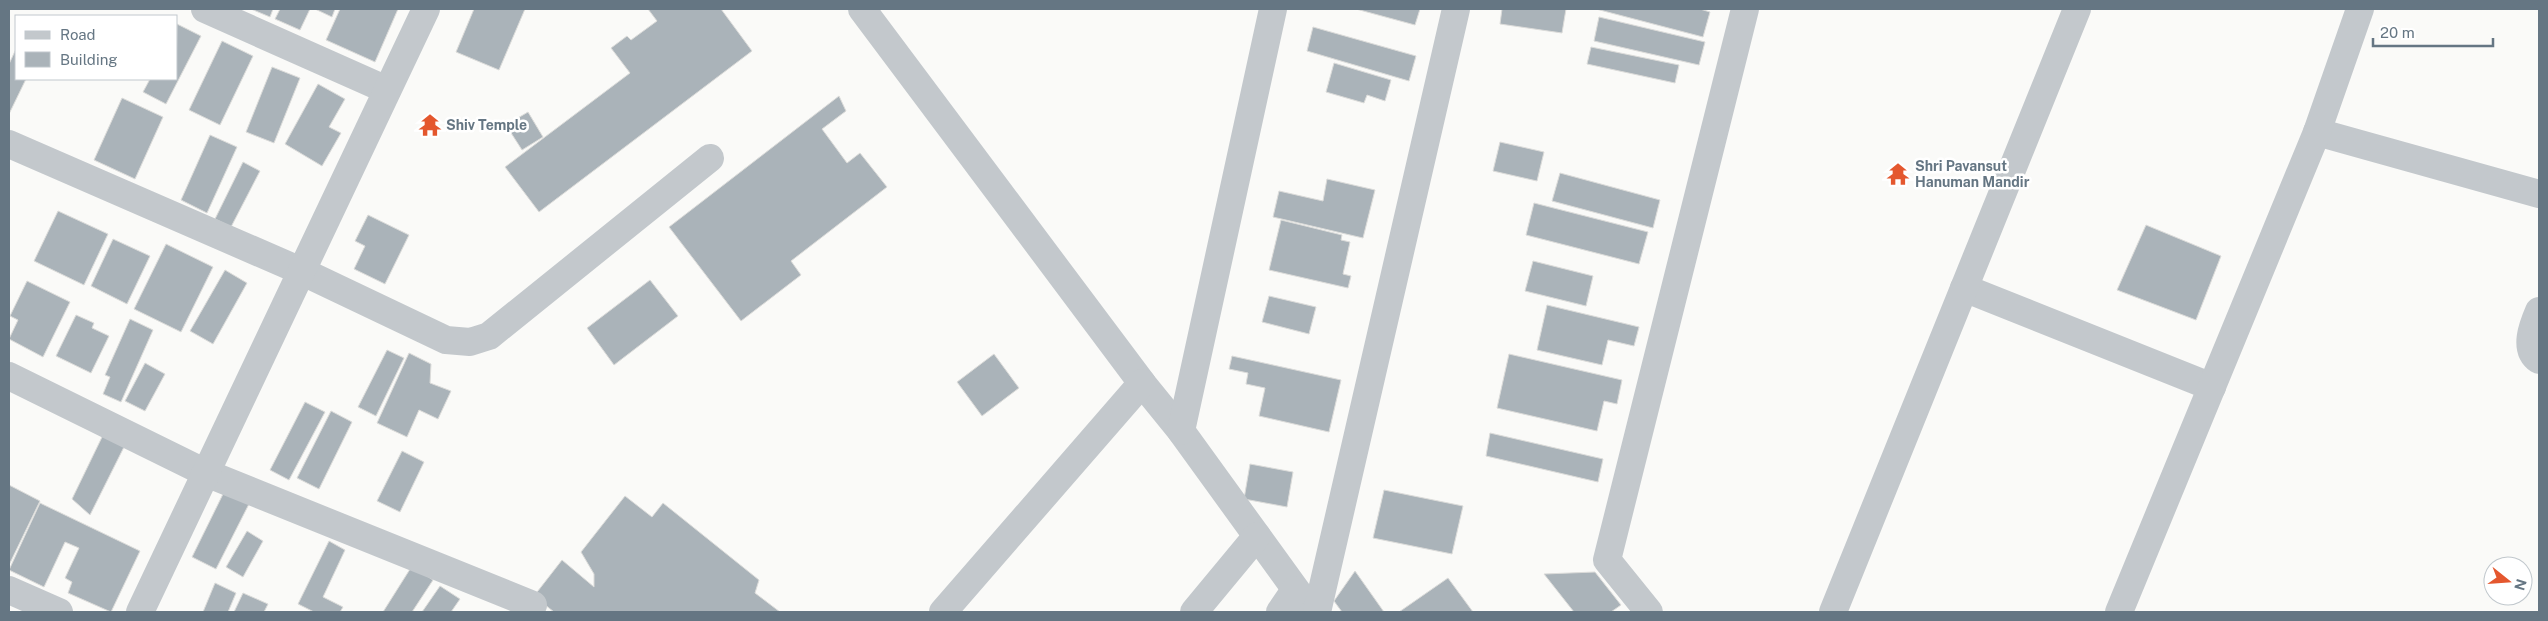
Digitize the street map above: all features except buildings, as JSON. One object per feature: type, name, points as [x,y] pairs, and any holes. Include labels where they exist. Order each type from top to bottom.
[{"type":"street","points":[[205,9],[387,90]]},
{"type":"street","points":[[140,612],[426,9]]},
{"type":"street","points":[[862,9],[1142,383],[1182,431],[1312,612]]},
{"type":"street","points":[[1182,431],[1273,9]]},
{"type":"street","points":[[1317,612],[1456,9]]},
{"type":"street","points":[[1649,612],[1607,560],[1745,9]]},
{"type":"street","points":[[1833,612],[2077,9]]},
{"type":"street","points":[[2119,612],[2317,132],[2360,9]]},
{"type":"street","points":[[2317,132],[2539,194]]},
{"type":"street","points":[[9,144],[301,271],[446,340],[470,342],[489,336],[710,158]]},
{"type":"street","points":[[1964,288],[2212,387]]},
{"type":"street","points":[[2539,311],[2531,328],[2531,349],[2539,360]]},
{"type":"street","points":[[9,376],[206,473],[532,605]]},
{"type":"street","points":[[943,612],[1142,383]]},
{"type":"street","points":[[1194,612],[1257,536]]},
{"type":"street","points":[[9,590],[59,612]]},
{"type":"street","points":[[1280,612],[1295,590]]},
{"type":"place","name":"Shiv Temple","points":[[430,125]]},
{"type":"place","name":"Shri Pavansut Hanuman Mandir","points":[[1898,174]]}]
